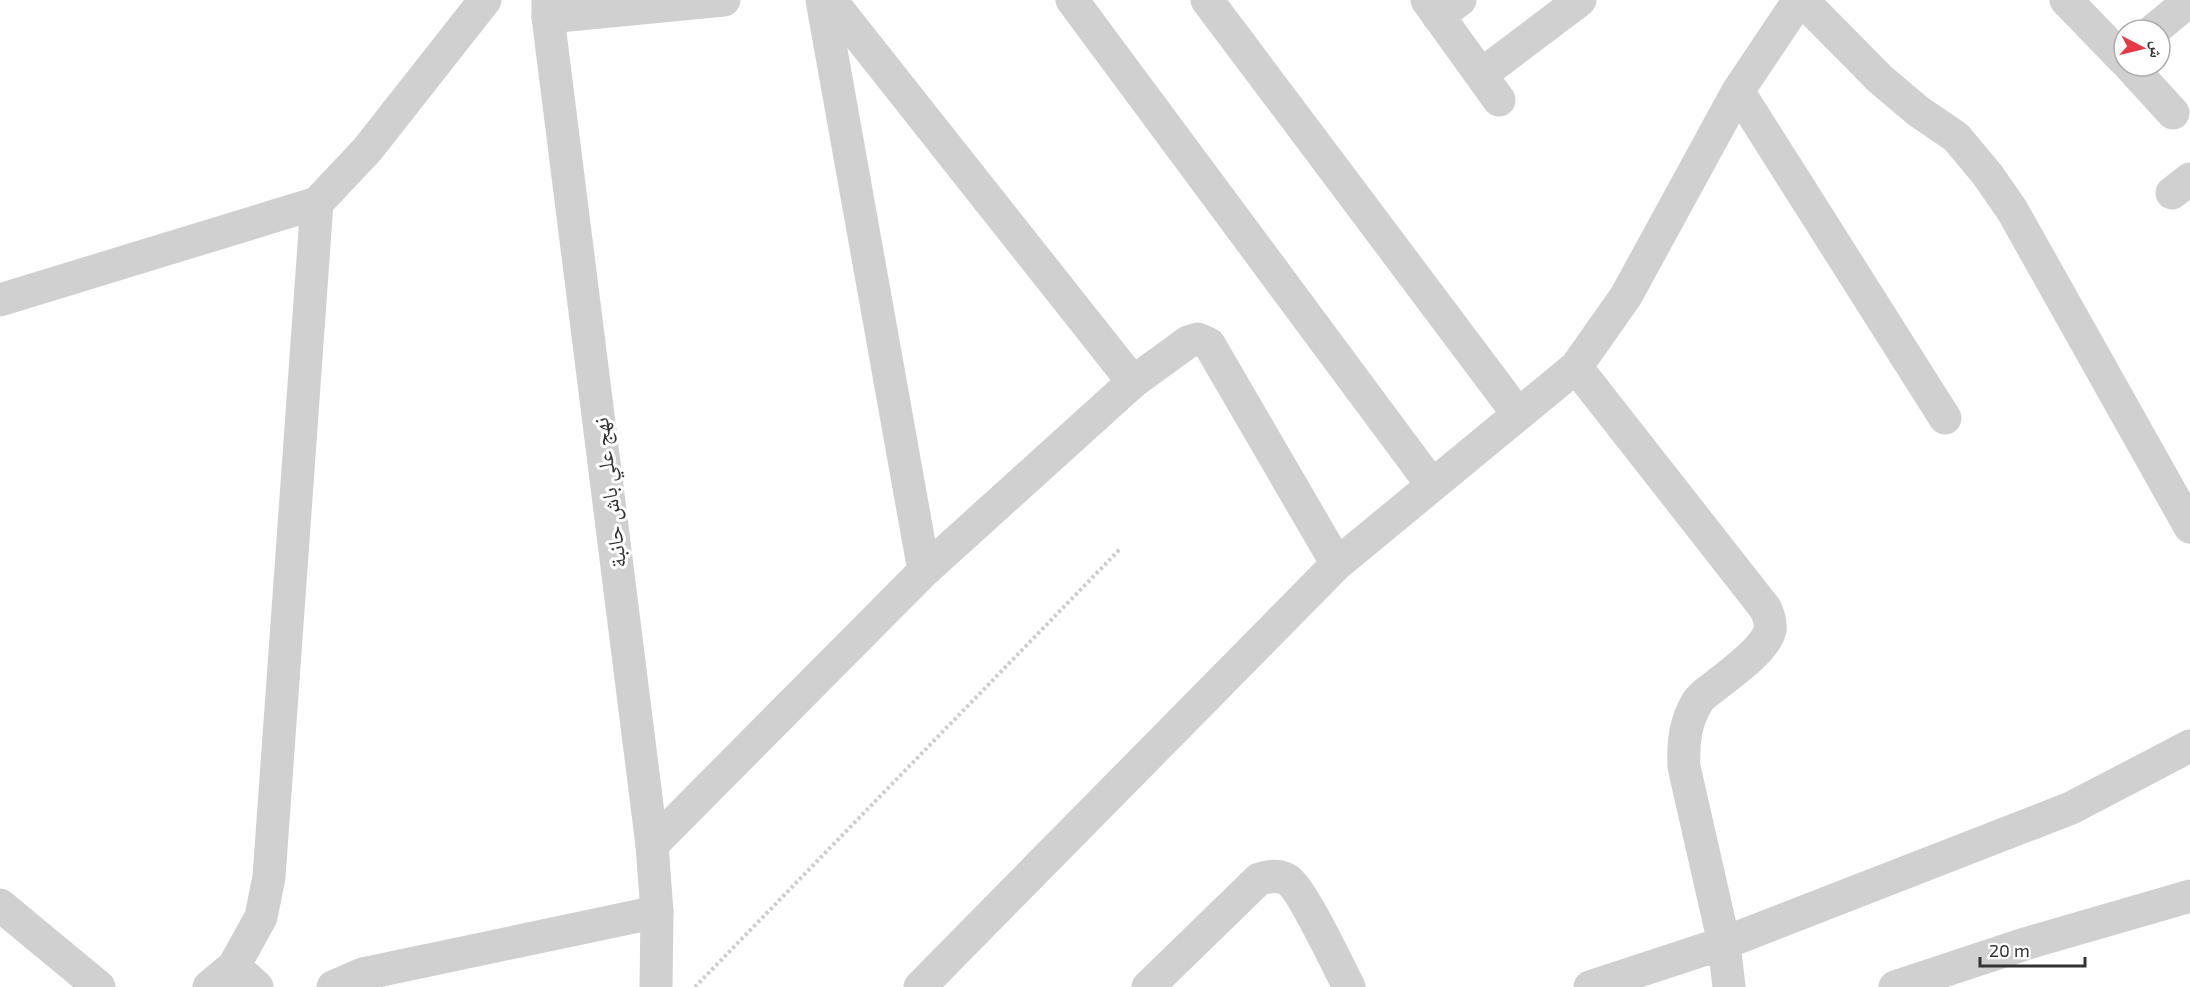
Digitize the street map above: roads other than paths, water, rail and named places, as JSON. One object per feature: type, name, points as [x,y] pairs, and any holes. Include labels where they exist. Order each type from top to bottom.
[{"type":"street","points":[[0,300],[317,203],[367,150],[485,0]]},
{"type":"street","points":[[548,8],[724,0]]},
{"type":"street","points":[[823,0],[840,12],[1133,382]]},
{"type":"street","points":[[823,0],[924,571]]},
{"type":"street","points":[[1072,0],[1432,485]]},
{"type":"street","points":[[1207,0],[1518,414]]},
{"type":"street","points":[[1442,5],[1490,88],[1580,0]]},
{"type":"street","points":[[920,987],[1337,564],[1576,367],[1626,296],[1738,92],[1801,0],[1880,79],[1918,111],[1956,138],[1987,174],[2012,210],[2190,526]]},
{"type":"street","points":[[2066,0],[2112,46]]},
{"type":"street","points":[[2168,18],[2190,0]]},
{"type":"street","name":"نهج علي باش حانبة","points":[[548,8],[652,845],[657,912],[656,987]]},
{"type":"street","points":[[2142,78],[2173,113]]},
{"type":"street","points":[[1738,92],[1945,418]]},
{"type":"street","points":[[209,987],[246,977],[268,877],[317,203]]},
{"type":"street","points":[[652,845],[924,571],[1133,382],[1188,342],[1198,339],[1209,344],[1337,564]]},
{"type":"street","points":[[1576,367],[1765,608],[1769,617],[1770,629],[1764,643],[1737,669],[1699,699],[1688,721],[1683,745],[1684,767],[1724,943],[1729,987]]},
{"type":"street","points":[[1594,986],[1724,943],[2071,808],[2190,746]]},
{"type":"street","points":[[1148,987],[1259,879],[1272,875],[1287,879],[1299,893],[1349,987]]},
{"type":"street","points":[[1895,987],[2028,943],[2190,896]]},
{"type":"street","points":[[0,905],[99,987]]},
{"type":"street","points":[[333,987],[363,974],[657,912]]}]
